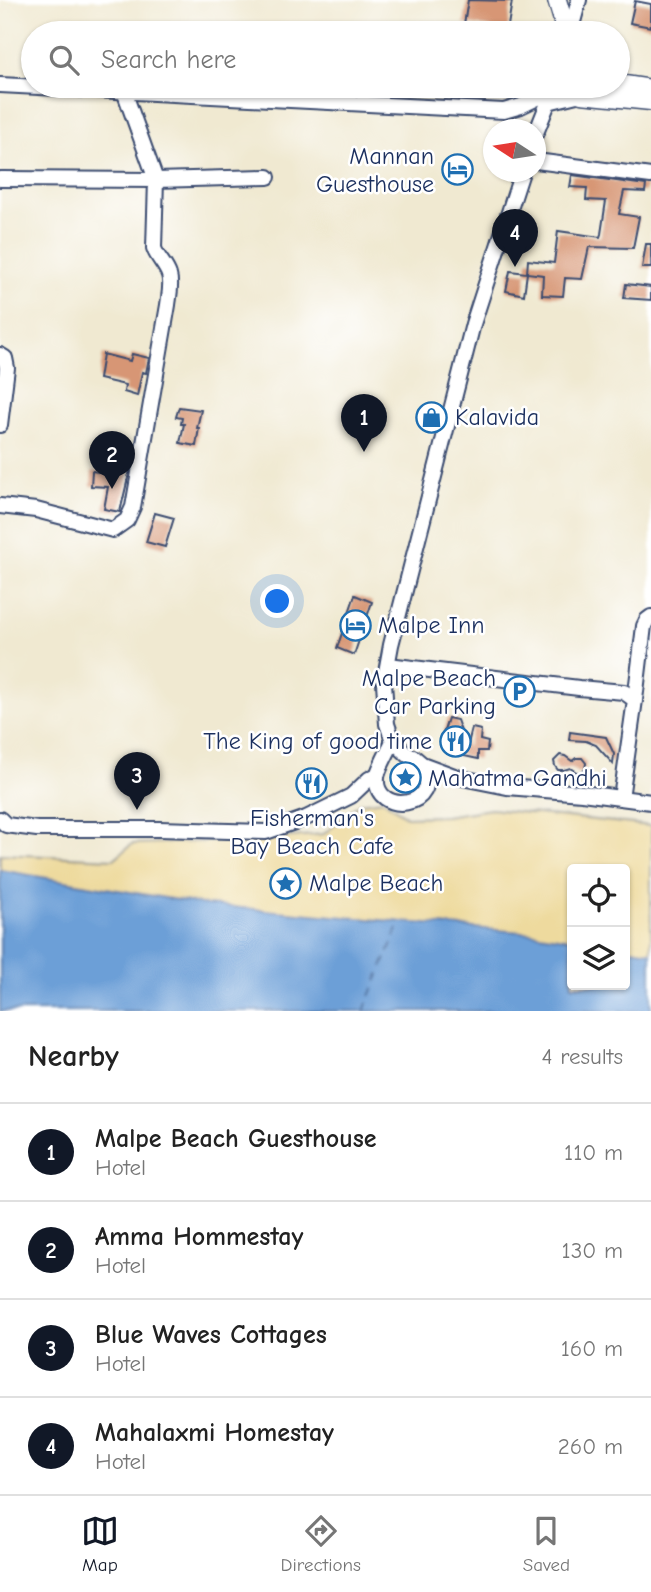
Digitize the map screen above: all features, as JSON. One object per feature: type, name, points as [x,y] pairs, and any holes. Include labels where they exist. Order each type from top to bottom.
[{"type":"main road","points":[[557,0],[563,21]]},
{"type":"main road","points":[[630,86],[651,89]]},
{"type":"main road","points":[[630,98],[651,101]]},
{"type":"street","points":[[573,21],[579,0]]},
{"type":"street","points":[[0,85],[21,86]]},
{"type":"street","points":[[0,506],[36,510],[113,530],[127,520],[133,507],[168,305],[170,279],[154,248],[156,180],[127,98]]},
{"type":"street","points":[[257,98],[504,111],[539,98]]},
{"type":"street","points":[[541,119],[549,98]]},
{"type":"street","points":[[546,162],[651,176]]},
{"type":"street","points":[[0,179],[156,180],[268,177]]},
{"type":"street","points":[[408,755],[393,741],[387,724],[384,683],[473,324],[519,182]]},
{"type":"street","points":[[0,355],[5,358],[7,368],[0,425]]},
{"type":"street","points":[[621,798],[645,626],[651,617]]},
{"type":"street","points":[[388,665],[624,692],[635,700]]},
{"type":"street","points":[[0,818],[6,825],[37,829],[266,832],[306,818],[351,796],[377,775],[393,741]]},
{"type":"street","points":[[385,761],[399,754],[408,755],[422,764],[457,777],[507,787],[651,802]]},
{"type":"street","points":[[377,775],[380,791],[385,797],[391,802],[407,803],[421,795],[425,788],[427,780],[422,764]]},
{"type":"sand","name":"Malpe Beach","points":[[383,800],[407,817],[445,816],[491,809],[651,826],[651,972],[630,968],[630,864],[567,864],[567,955],[0,897],[0,854],[114,859],[132,844],[258,840],[324,834],[360,803]]},
{"type":"water","points":[[0,870],[207,905],[567,938],[567,990],[630,990],[630,949],[651,952],[651,1011],[0,1011]]},
{"type":"building","points":[[468,0],[512,1],[509,21],[464,21]]},
{"type":"building","points":[[635,1],[651,4],[651,27],[630,23]]},
{"type":"building","points":[[572,175],[646,185],[645,192],[624,191],[619,214],[639,217],[633,248],[589,247],[582,279],[565,278],[563,296],[542,295],[543,275],[527,273],[528,260],[554,263],[558,231],[600,237],[601,234],[606,201],[586,200],[587,188],[570,187]]},
{"type":"building","points":[[646,244],[651,244],[651,268],[642,268]]},
{"type":"building","points":[[510,271],[527,273],[524,295],[506,291]]},
{"type":"building","points":[[626,284],[651,287],[651,300],[624,298]]},
{"type":"building","points":[[103,354],[130,361],[132,354],[149,358],[146,373],[142,372],[137,396],[124,392],[125,385],[99,379]]},
{"type":"building","points":[[179,407],[201,410],[196,446],[180,443],[184,424],[181,424],[182,418],[176,417]]},
{"type":"building","points":[[109,456],[110,461],[131,465],[120,512],[104,509],[108,487],[91,486],[92,471],[99,472],[100,457]]},
{"type":"building","points":[[155,513],[174,518],[165,547],[146,542]]},
{"type":"building","name":"Malpe Inn","points":[[355,595],[372,602],[354,655],[337,648]]},
{"type":"building","points":[[448,718],[457,720],[467,748],[472,728],[481,730],[480,740],[488,742],[487,751],[478,751],[478,759],[455,754],[447,735],[443,734]]},
{"type":"building","points":[[570,732],[606,737],[614,754],[613,764],[596,745],[586,741],[569,740]]},
{"type":"building","points":[[560,755],[572,761],[582,758],[586,763],[585,770],[578,773],[570,768],[558,770],[554,761]]},
{"type":"ferry route","points":[[364,1011],[401,921]]},
{"type":"place","name":"Mannan Guesthouse","points":[[457,170]]},
{"type":"place","name":"Mahalaxmi Homestay","points":[[515,267]]},
{"type":"place","name":"Kalavida","points":[[432,417]]},
{"type":"place","name":"Malpe Beach Guesthouse","points":[[364,452]]},
{"type":"place","name":"Amma Hommestay","points":[[112,489]]},
{"type":"place","name":"Malpe Inn","points":[[355,625]]},
{"type":"place","name":"Malpe Beach Car Parking","points":[[519,692]]},
{"type":"place","name":"The King of good time","points":[[455,741]]},
{"type":"place","name":"Mahatma Gandhi","points":[[405,778]]},
{"type":"place","name":"Fisherman's Bay Beach Cafe","points":[[312,784]]},
{"type":"place","name":"Blue Waves Cottages","points":[[137,810]]},
{"type":"place","name":"Malpe Beach","points":[[286,883]]}]
